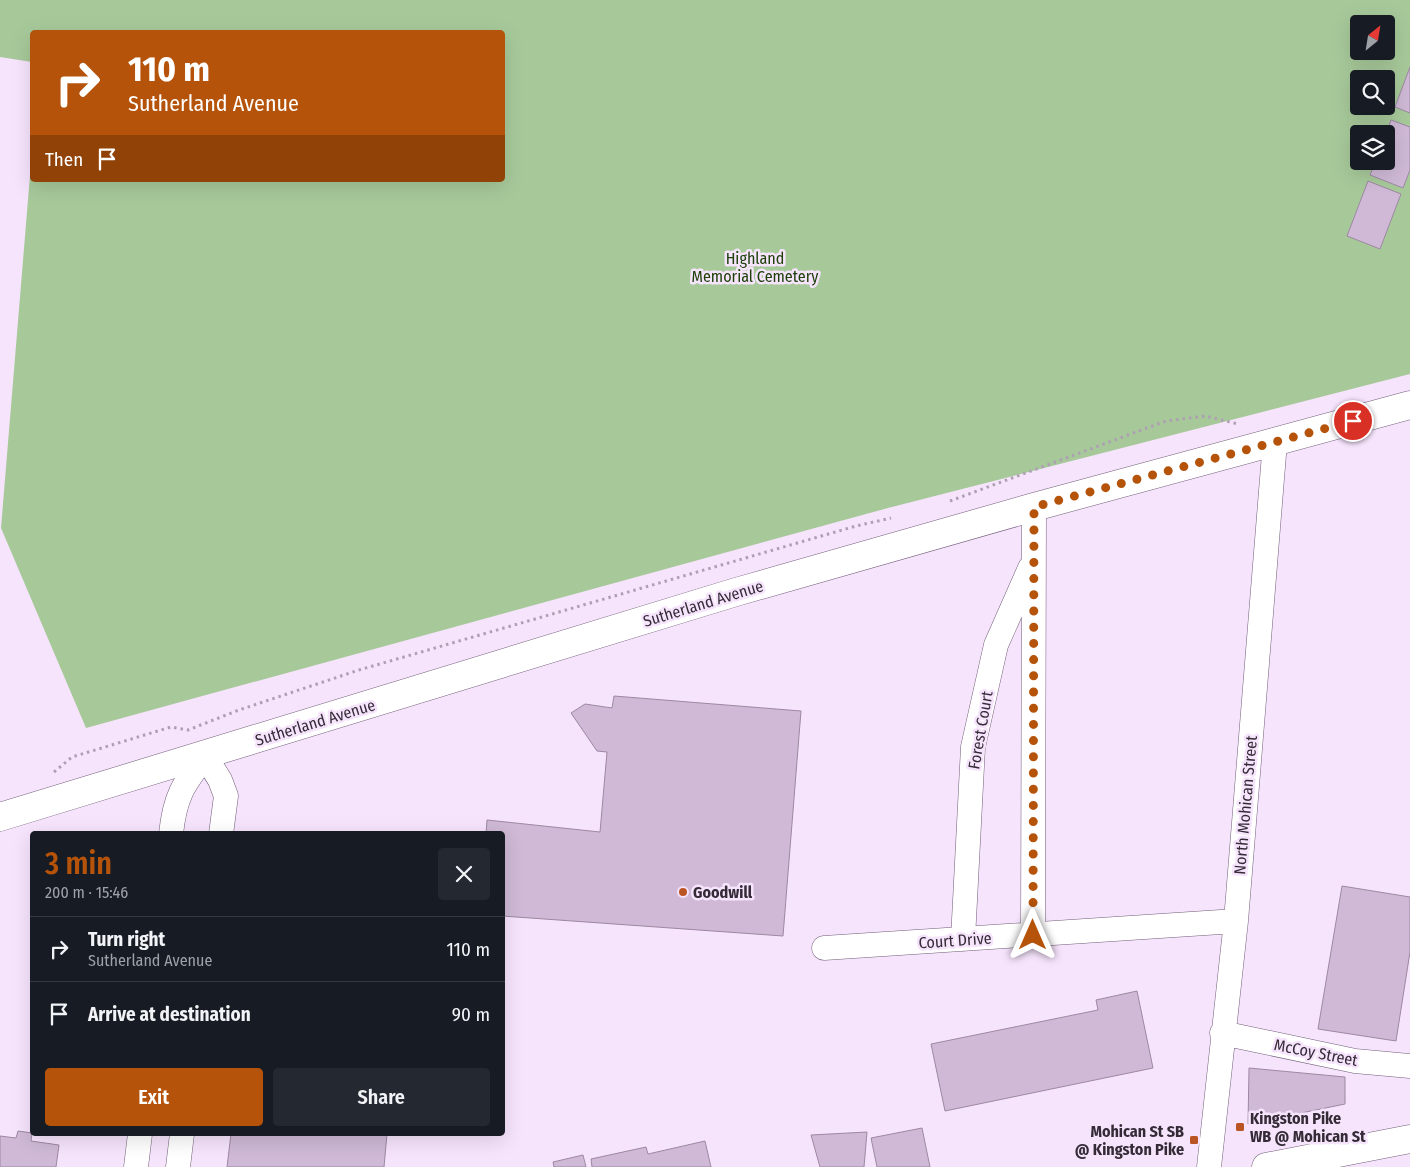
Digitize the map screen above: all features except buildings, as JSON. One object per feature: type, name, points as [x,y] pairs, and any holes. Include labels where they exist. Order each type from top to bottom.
[{"type":"street","name":"Sutherland Avenue","points":[[0,817],[205,756],[736,592],[1034,507],[1410,405]]},
{"type":"street","name":"North Mohican Street","points":[[1209,1167],[1222,1033],[1236,921],[1275,442]]},
{"type":"street","name":"Forest Court","points":[[1033,935],[1034,507]]},
{"type":"street","name":"Forest Court","points":[[962,939],[973,747],[996,645],[1034,559]]},
{"type":"street","points":[[171,831],[173,809],[185,783],[205,756],[220,780],[226,796],[221,831]]},
{"type":"street","name":"Court Drive","points":[[824,948],[1236,921]]},
{"type":"street","name":"McCoy Street","points":[[1222,1033],[1356,1061],[1410,1066]]},
{"type":"street","points":[[136,1167],[140,1136]]},
{"type":"street","points":[[178,1167],[182,1136]]},
{"type":"street","points":[[1266,1167],[1410,1139]]},
{"type":"green space","name":"Highland Memorial Cemetery","points":[[0,0],[1410,0],[1410,374],[888,508],[86,728],[1,528],[30,175],[30,182],[505,182],[505,30],[30,30],[30,62],[0,57]]},
{"type":"place","name":"Goodwill","points":[[683,892]]},
{"type":"place","name":"Kingston Pike WB @ Mohican St","points":[[1240,1127]]},
{"type":"place","name":"Mohican St SB @ Kingston Pike","points":[[1194,1140]]},
{"type":"route","points":[[1033,935],[1034,507],[1353,421]]}]
